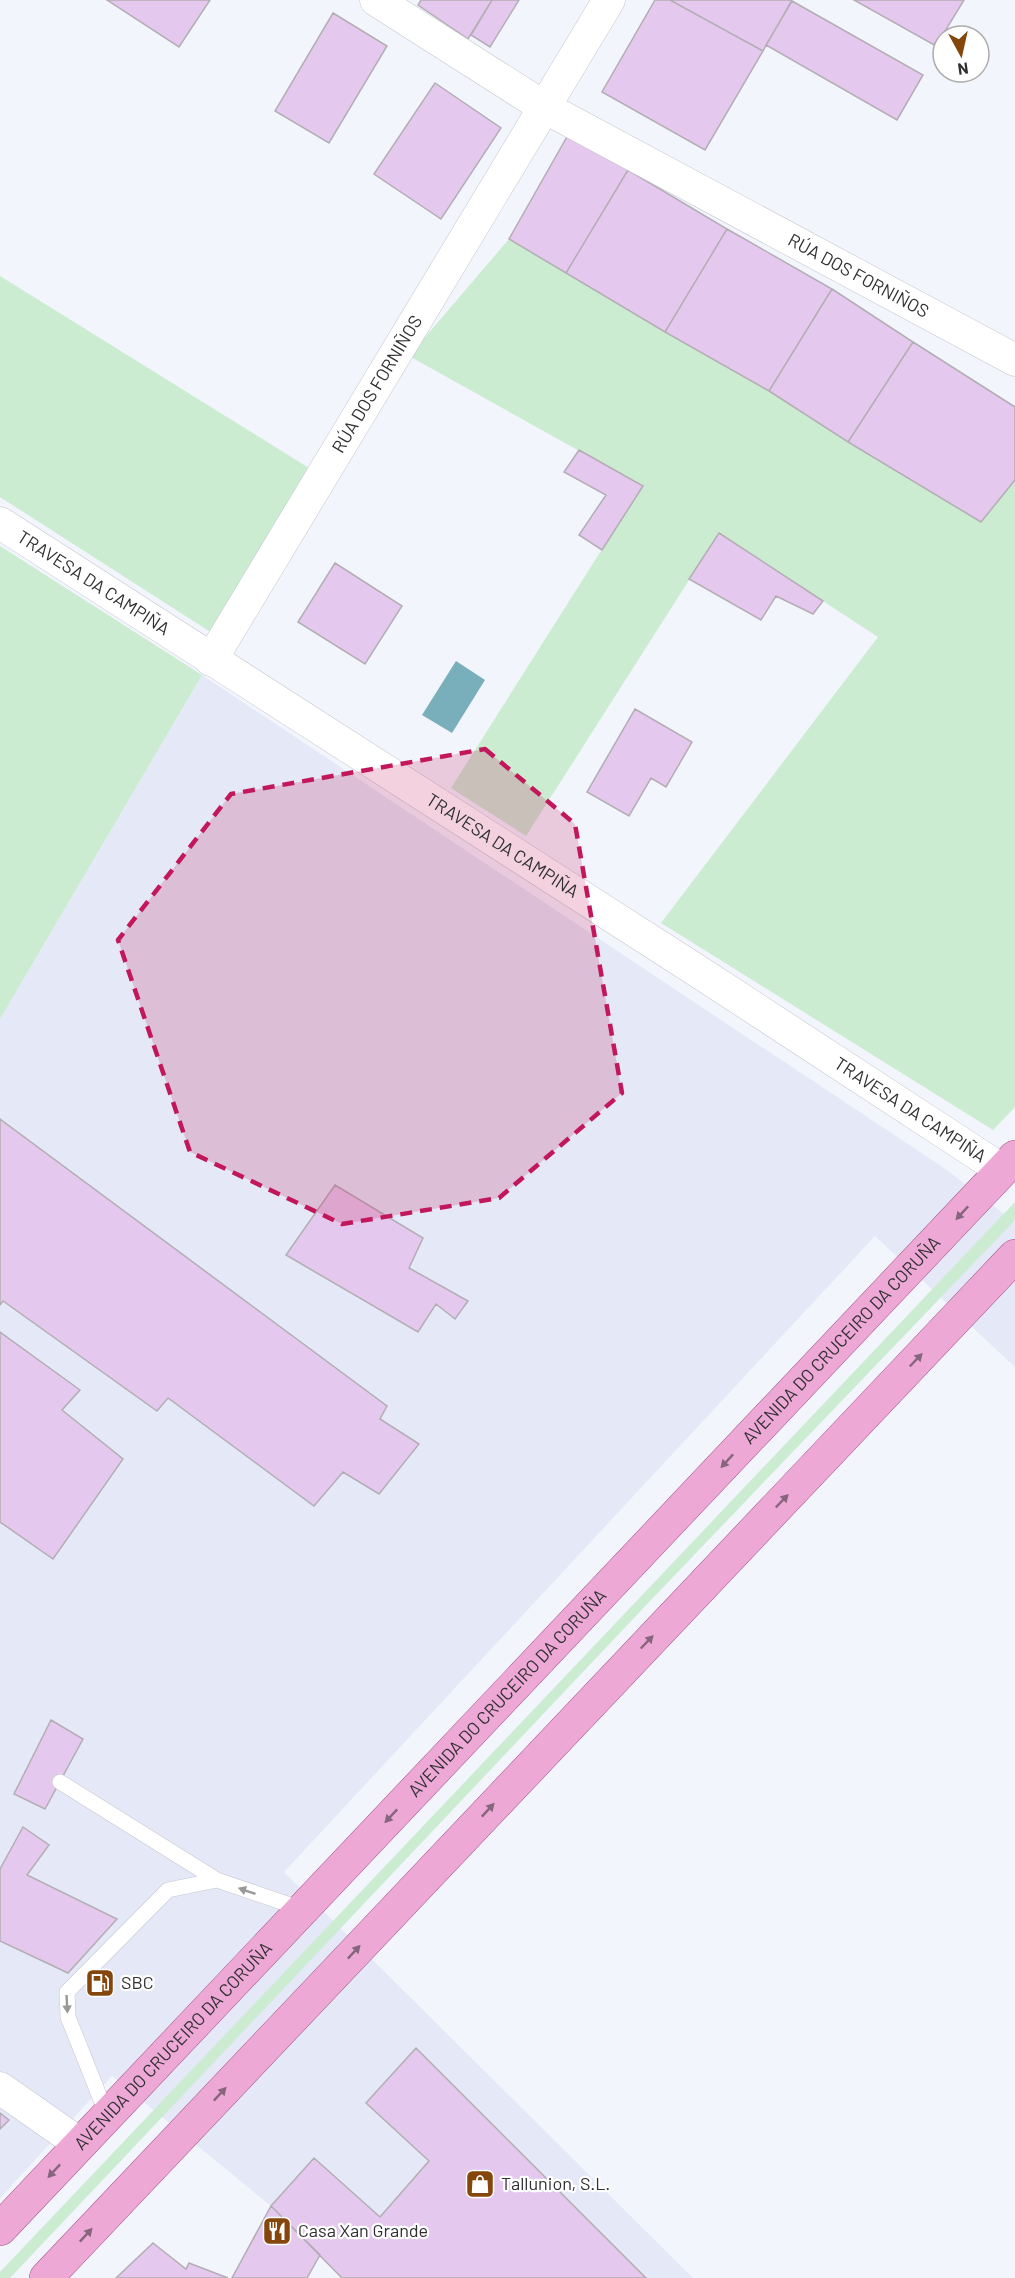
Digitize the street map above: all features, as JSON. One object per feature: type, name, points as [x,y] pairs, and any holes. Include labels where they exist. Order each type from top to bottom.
[{"type":"main road","name":"AVENIDA DO CRUCEIRO DA CORUÑA","points":[[0,2229],[1009,1164]]},
{"type":"main road","points":[[46,2278],[1015,1256]]},
{"type":"street","name":"RÚA DOS FORNIÑOS","points":[[376,0],[544,107],[1015,360]]},
{"type":"street","name":"RÚA DOS FORNIÑOS","points":[[211,660],[609,0]]},
{"type":"street","name":"TRAVESA DA CAMPIÑA","points":[[0,523],[699,972],[1009,1164]]},
{"type":"street","points":[[0,2088],[80,2144]]},
{"type":"lane","points":[[60,1782],[217,1880],[302,1909]]},
{"type":"lane","points":[[107,2115],[68,2017],[67,1992],[168,1890],[217,1880]]},
{"type":"highlighted area","points":[[485,749],[575,824],[622,1093],[499,1198],[342,1224],[190,1152],[118,940],[231,794]]},
{"type":"shaded area","points":[[202,675],[944,1168],[1015,1222],[1015,1367],[875,1236],[284,1872],[693,2278],[342,2278],[271,2206],[112,2076],[0,2198],[0,1019]]},
{"type":"green space","points":[[509,239],[769,391],[981,522],[1015,480],[1015,1107],[993,1130],[661,923],[878,637],[719,533],[526,836],[451,788],[642,486],[409,356]]},
{"type":"green space","points":[[0,276],[309,468],[212,633],[0,497]]},
{"type":"green space","points":[[0,546],[202,675],[0,1019]]},
{"type":"green space","points":[[1015,1202],[1015,1220],[651,1600],[10,2278],[0,2278],[0,2272]]},
{"type":"water","points":[[456,661],[485,680],[452,733],[422,715]]},
{"type":"building","points":[[107,0],[210,0],[179,47]]},
{"type":"building","points":[[421,0],[492,0],[468,39],[418,5]]},
{"type":"building","points":[[492,0],[519,0],[490,47],[471,35]]},
{"type":"building","points":[[655,0],[670,0],[763,51],[705,150],[602,92]]},
{"type":"building","points":[[670,0],[792,0],[763,51]]},
{"type":"building","points":[[854,0],[964,0],[949,24],[931,24],[931,43]]},
{"type":"building","points":[[792,1],[923,75],[897,120],[766,45]]},
{"type":"building","points":[[333,13],[387,46],[329,143],[275,111]]},
{"type":"building","points":[[435,83],[501,128],[441,219],[374,174]]},
{"type":"building","points":[[568,135],[628,170],[566,273],[509,239]]},
{"type":"building","points":[[628,170],[727,229],[665,332],[566,273]]},
{"type":"building","points":[[727,229],[832,289],[769,391],[665,332]]},
{"type":"building","points":[[832,289],[913,342],[848,442],[769,391]]},
{"type":"building","points":[[913,342],[1015,407],[1015,480],[981,522],[848,442]]},
{"type":"building","points":[[579,450],[643,486],[602,550],[579,535],[606,495],[564,472]]},
{"type":"building","points":[[719,533],[823,601],[813,614],[776,596],[761,620],[689,579]]},
{"type":"building","points":[[335,563],[402,606],[365,664],[298,622]]},
{"type":"building","points":[[635,709],[692,742],[666,787],[651,778],[629,816],[587,792]]},
{"type":"building","points":[[0,1119],[387,1406],[380,1419],[419,1444],[379,1494],[343,1472],[314,1506],[168,1398],[157,1411],[3,1301],[0,1305]]},
{"type":"building","points":[[335,1185],[423,1238],[409,1268],[468,1301],[455,1319],[436,1304],[418,1332],[286,1255]]},
{"type":"building","points":[[0,1332],[80,1390],[62,1410],[123,1459],[53,1559],[0,1522]]},
{"type":"building","points":[[51,1720],[83,1739],[45,1809],[14,1794]]},
{"type":"building","points":[[23,1827],[49,1845],[27,1875],[117,1919],[68,1973],[0,1941],[0,1869]]},
{"type":"building","name":"Tallunion, S.L.","points":[[416,2048],[646,2278],[342,2278],[271,2206],[314,2158],[380,2217],[429,2161],[366,2103]]},
{"type":"building","points":[[0,2113],[9,2120],[0,2129]]},
{"type":"building","name":"Casa Xan Grande","points":[[271,2206],[320,2255],[307,2278],[232,2278]]},
{"type":"building","points":[[153,2243],[186,2269],[189,2263],[228,2278],[116,2278]]},
{"type":"place","name":"SBC","points":[[100,1983]]},
{"type":"place","name":"Tallunion, S.L.","points":[[480,2184]]},
{"type":"place","name":"Casa Xan Grande","points":[[277,2231]]}]
